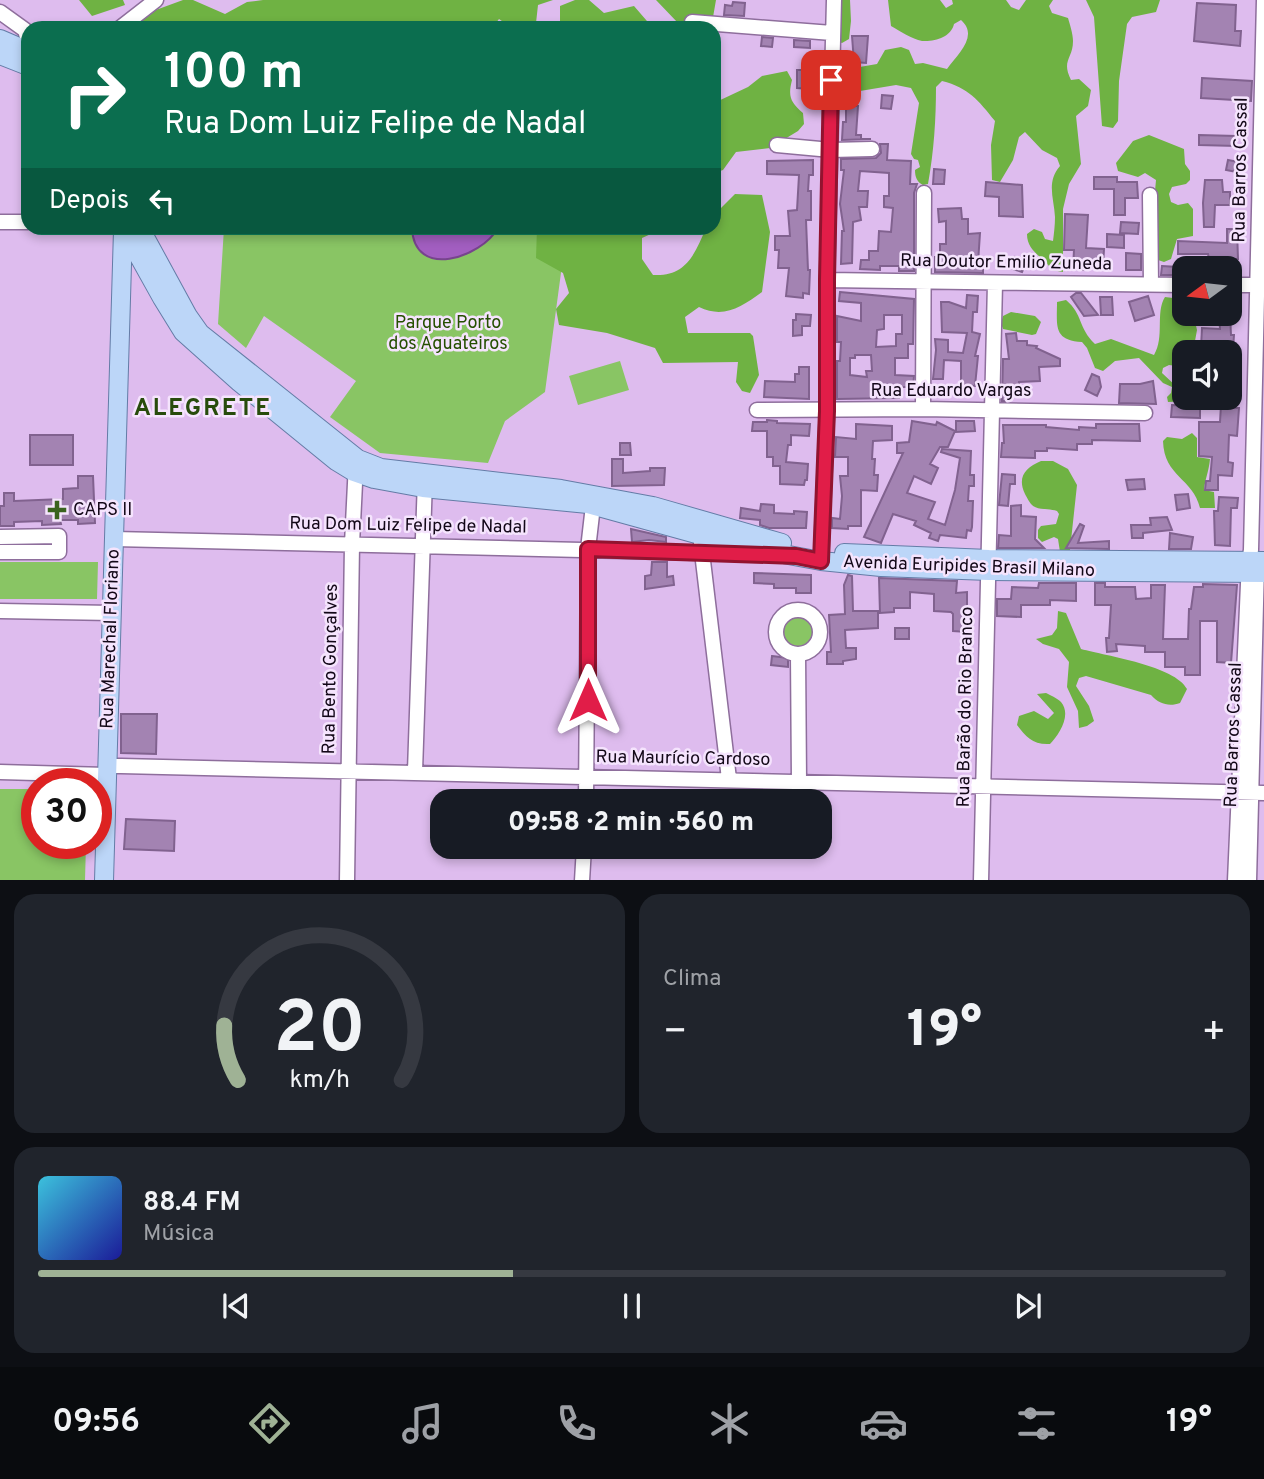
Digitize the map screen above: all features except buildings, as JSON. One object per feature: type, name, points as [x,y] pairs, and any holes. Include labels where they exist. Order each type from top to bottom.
[{"type":"main road","points":[[0,39],[21,46]]},
{"type":"main road","points":[[0,55],[21,50]]},
{"type":"main road","name":"Rua Marechal Floriano","points":[[106,768],[122,272],[126,235]]},
{"type":"main road","name":"Avenida Euripides Brasil Milano","points":[[130,235],[145,267],[183,332],[276,403]]},
{"type":"main road","name":"Avenida Euripides Brasil Milano","points":[[132,235],[200,333],[336,461],[356,465],[374,479],[425,481],[594,500],[702,536],[742,539],[881,568],[989,565],[1256,565]]},
{"type":"main road","points":[[122,272],[131,263],[145,267]]},
{"type":"main road","name":"Avenida Euripides Brasil Milano","points":[[742,539],[796,556],[821,556]]},
{"type":"main road","name":"Rua Marechal Floriano","points":[[104,859],[104,880]]},
{"type":"street","points":[[129,21],[156,0]]},
{"type":"street","points":[[821,556],[827,411],[827,280],[834,0]]},
{"type":"street","name":"Rua Barros Cassal","points":[[1249,880],[1252,793],[1249,701],[1256,565],[1264,0]]},
{"type":"street","points":[[0,12],[21,27]]},
{"type":"street","points":[[721,24],[832,33]]},
{"type":"street","points":[[0,68],[21,52]]},
{"type":"street","points":[[777,145],[831,150],[872,149]]},
{"type":"street","points":[[923,409],[925,193]]},
{"type":"street","points":[[1150,195],[1151,284]]},
{"type":"street","points":[[0,222],[21,222]]},
{"type":"street","name":"Rua Doutor Emilio Zuneda","points":[[827,280],[1172,285]]},
{"type":"street","name":"Rua Barão do Rio Branco","points":[[981,880],[995,283]]},
{"type":"street","points":[[1242,285],[1258,285]]},
{"type":"street","name":"Rua Eduardo Vargas","points":[[757,410],[923,409],[1145,413]]},
{"type":"street","name":"Rua Bento Gonçalves","points":[[347,880],[352,544],[356,465]]},
{"type":"street","points":[[415,771],[425,481]]},
{"type":"street","points":[[587,789],[588,549],[594,500]]},
{"type":"street","points":[[0,537],[59,536],[59,552],[0,552]]},
{"type":"street","points":[[702,536],[729,779]]},
{"type":"street","name":"Rua Dom Luiz Felipe de Nadal","points":[[114,539],[588,549],[702,536],[796,556]]},
{"type":"street","points":[[0,611],[112,613]]},
{"type":"street","points":[[798,654],[799,781]]},
{"type":"street","name":"Rua Maurício Cardoso","points":[[111,768],[121,766],[415,771],[1252,793]]},
{"type":"street","points":[[0,772],[21,773]]},
{"type":"street","name":"Rua Barros Cassal","points":[[1235,880],[1252,793]]},
{"type":"street","points":[[582,880],[583,859]]},
{"type":"green space","points":[[79,0],[123,0],[125,5],[92,16]]},
{"type":"green space","points":[[183,0],[193,0],[225,14],[247,2],[263,0],[553,0],[538,5],[536,21],[131,21]]},
{"type":"green space","points":[[575,0],[589,0],[604,13],[634,6],[647,21],[560,21],[560,6]]},
{"type":"green space","points":[[656,0],[716,0],[712,21],[676,21]]},
{"type":"green space","points":[[839,0],[850,0],[849,39],[842,43],[839,42]]},
{"type":"green space","points":[[888,0],[940,0],[946,8],[953,4],[952,0],[1006,0],[1011,7],[1019,10],[1026,0],[1053,0],[1049,6],[1052,13],[1068,18],[1073,41],[1067,64],[1068,73],[1071,80],[1079,79],[1091,90],[1088,106],[1076,116],[1081,164],[1069,184],[1063,209],[1063,272],[1052,270],[1036,254],[1027,234],[1034,229],[1042,232],[1045,239],[1053,241],[1055,217],[1052,184],[1060,166],[1057,158],[1042,150],[1025,132],[1019,137],[1013,160],[1000,182],[992,180],[991,145],[995,121],[972,96],[959,87],[942,81],[936,87],[932,159],[928,184],[923,185],[915,175],[915,170],[920,167],[918,160],[911,154],[919,103],[911,88],[896,85],[848,93],[838,87],[839,74],[848,69],[877,64],[885,50],[901,47],[909,50],[915,64],[923,63],[947,69],[965,45],[968,32],[961,20],[954,24],[946,35],[927,41],[914,39],[891,26]]},
{"type":"green space","points":[[1086,0],[1160,0],[1156,12],[1132,17],[1127,24],[1119,81],[1118,121],[1113,128],[1102,126],[1094,17]]},
{"type":"green space","points":[[787,71],[792,80],[791,98],[803,113],[804,124],[798,131],[770,148],[736,152],[721,171],[721,100],[748,87],[762,76]]},
{"type":"green space","points":[[1149,135],[1184,149],[1185,164],[1190,171],[1190,180],[1186,184],[1172,187],[1169,194],[1171,202],[1178,205],[1188,203],[1193,209],[1193,236],[1177,239],[1171,259],[1164,262],[1158,260],[1155,252],[1158,238],[1152,224],[1156,180],[1145,173],[1138,177],[1118,171],[1116,163],[1133,141]]},
{"type":"green space","points":[[735,194],[762,195],[770,232],[762,292],[732,310],[716,312],[699,307],[685,317],[688,333],[750,333],[753,336],[759,375],[750,393],[742,391],[736,382],[738,362],[663,363],[655,348],[607,333],[559,325],[556,309],[569,293],[563,273],[536,258],[537,235],[649,235],[642,238],[642,259],[653,275],[665,275],[682,268],[688,262],[703,235],[721,235],[721,208]]},
{"type":"green space","name":"Parque Porto dos Aguateiros","points":[[224,235],[566,235],[545,392],[505,421],[488,463],[380,453],[330,417],[356,381],[264,316],[246,348],[218,324]]},
{"type":"green space","points":[[1165,297],[1172,298],[1172,326],[1196,326],[1197,330],[1195,340],[1172,340],[1172,365],[1163,368],[1162,373],[1172,382],[1172,387],[1163,383],[1139,358],[1115,361],[1103,371],[1095,368],[1082,342],[1061,335],[1057,325],[1057,302],[1066,300],[1095,344],[1111,339],[1154,355],[1159,341],[1162,303]]},
{"type":"green space","points":[[1011,312],[1035,316],[1041,322],[1036,334],[1003,329],[1003,316]]},
{"type":"green space","points":[[620,361],[629,390],[578,405],[569,376]]},
{"type":"green space","points":[[1172,387],[1172,402],[1168,402],[1167,397]]},
{"type":"green space","points":[[1192,433],[1197,438],[1197,457],[1210,459],[1204,490],[1214,492],[1215,508],[1200,508],[1191,490],[1173,470],[1165,453],[1163,441],[1167,437],[1182,439]]},
{"type":"green space","points":[[1041,461],[1053,461],[1068,469],[1077,485],[1070,550],[1066,554],[1060,552],[1058,539],[1054,537],[1042,542],[1038,538],[1041,526],[1056,524],[1059,514],[1057,511],[1031,504],[1023,488],[1024,474]]},
{"type":"green space","points":[[0,562],[98,562],[97,599],[0,599]]},
{"type":"green space","points":[[1058,611],[1066,613],[1081,649],[1155,668],[1180,681],[1187,689],[1180,703],[1164,704],[1151,695],[1086,676],[1079,678],[1076,686],[1089,706],[1094,721],[1079,728],[1078,711],[1067,687],[1069,662],[1059,649],[1036,639],[1052,635],[1057,628]]},
{"type":"green space","points":[[798,616],[809,621],[814,632],[809,643],[798,648],[787,643],[782,632],[787,621]]},
{"type":"green space","points":[[1046,693],[1061,702],[1065,713],[1060,730],[1050,744],[1030,739],[1017,725],[1019,716],[1034,711],[1048,719],[1054,713],[1037,694]]},
{"type":"green space","points":[[0,789],[21,789],[21,859],[86,859],[85,880],[0,880]]},
{"type":"shaded area","points":[[414,235],[493,235],[478,248],[449,259],[436,259],[424,254],[416,244]]},
{"type":"place","name":"CAPS II","points":[[57,510]]},
{"type":"district","name":"ALEGRETE","points":[[203,409]]},
{"type":"route","points":[[588,700],[588,549],[796,556],[821,561],[827,411],[831,80]]}]
